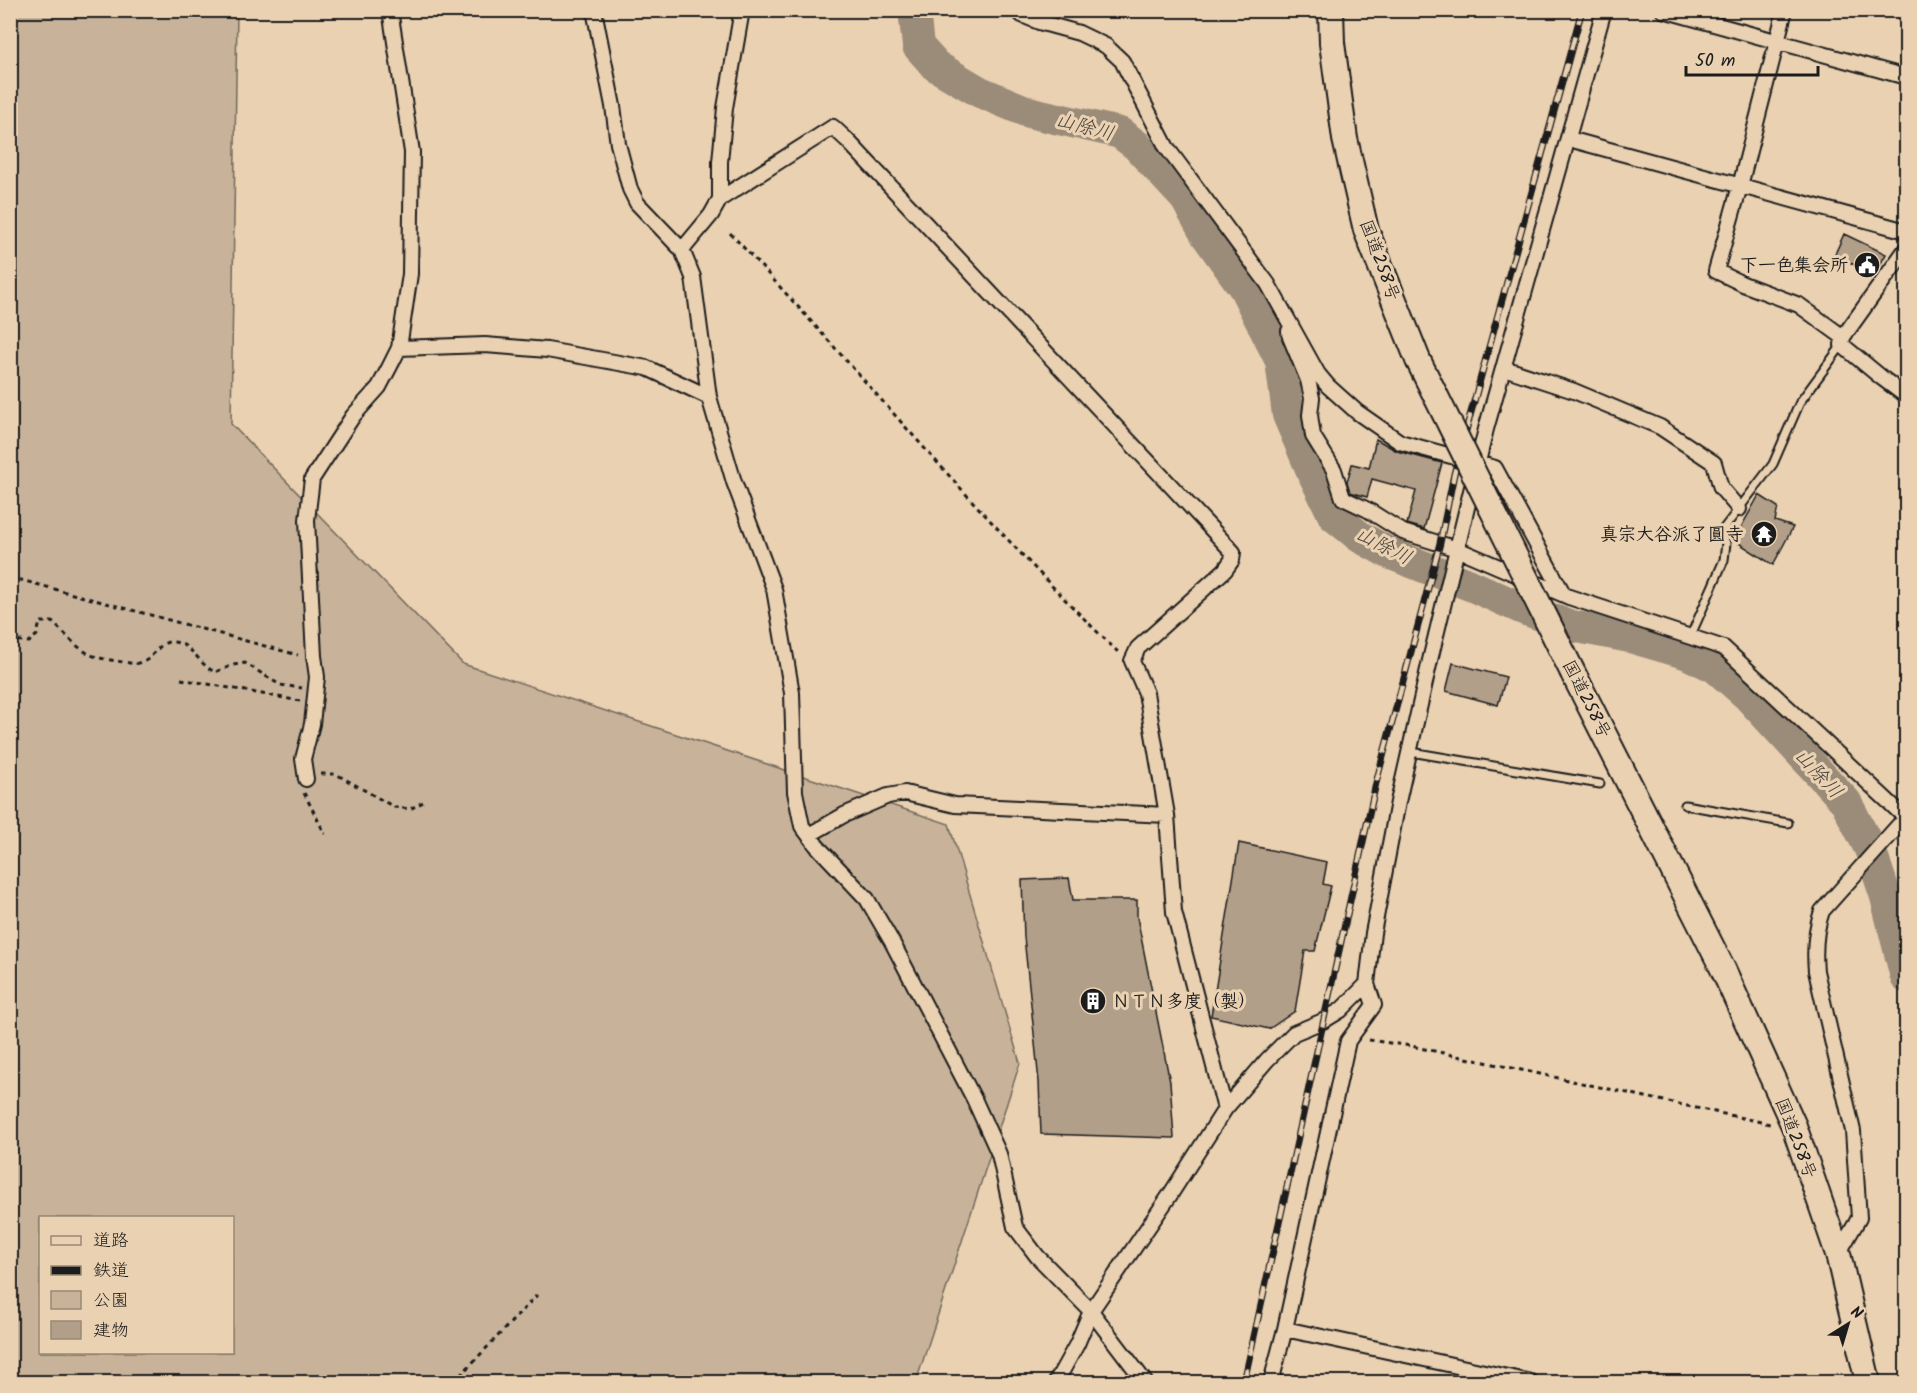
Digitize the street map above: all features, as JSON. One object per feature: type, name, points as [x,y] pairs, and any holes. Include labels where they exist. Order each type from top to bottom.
[{"type":"highway","name":"国道258号","points":[[1331,10],[1332,43],[1345,139],[1366,230],[1418,360],[1723,969],[1794,1126],[1838,1254],[1868,1383]]},
{"type":"street","points":[[306,779],[303,759],[312,724],[317,677],[307,520],[312,479],[353,416],[379,387],[399,348],[411,274],[412,152],[390,10]]},
{"type":"street","points":[[594,10],[618,144],[630,189],[637,203],[682,250],[693,277],[709,397],[734,482],[774,589],[792,693],[795,792],[802,826],[817,846],[867,899],[974,1099],[999,1154],[1015,1227],[1037,1256],[1090,1311],[1145,1383]]},
{"type":"street","points":[[720,199],[720,162],[725,108],[742,10]]},
{"type":"street","points":[[1017,10],[1022,15],[1039,22],[1079,33],[1106,46],[1122,61],[1167,148],[1268,284],[1318,374],[1357,412],[1400,442],[1495,468],[1564,595]]},
{"type":"street","points":[[1271,1383],[1348,1041],[1374,1005],[1367,984],[1373,933],[1398,802],[1452,567],[1486,429],[1604,10]]},
{"type":"street","points":[[1663,10],[1906,77]]},
{"type":"street","points":[[1785,10],[1716,271],[1799,305],[1843,341],[1882,378],[1906,396]]},
{"type":"street","points":[[682,250],[711,215],[720,199],[833,127],[1233,552],[1232,560],[1225,570],[1138,648],[1132,661],[1146,693],[1167,815],[1174,912],[1225,1109]]},
{"type":"street","points":[[1569,139],[1906,231]]},
{"type":"street","points":[[1843,341],[1906,249]]},
{"type":"street","points":[[1292,328],[1289,331],[1290,337],[1308,380],[1312,398],[1310,415],[1313,436],[1334,470],[1343,498],[1368,510],[1403,532],[1457,549],[1564,595],[1691,635],[1724,648],[1904,821],[1822,911],[1817,926],[1814,947],[1816,971],[1853,1131],[1859,1218],[1838,1254]]},
{"type":"street","points":[[399,348],[485,345],[547,350],[647,368],[709,397]]},
{"type":"street","points":[[1504,368],[1574,391],[1660,427],[1714,463],[1720,488],[1739,509]]},
{"type":"street","points":[[808,835],[844,815],[888,796],[905,793],[955,805],[1167,815]]},
{"type":"street","points":[[1056,1383],[1077,1344],[1090,1311],[1170,1196],[1225,1109],[1294,1032],[1323,1022],[1341,1010],[1367,984]]},
{"type":"street","points":[[1285,1329],[1531,1383]]},
{"type":"lane","points":[[1691,635],[1724,560],[1726,543],[1722,532],[1773,464],[1800,402],[1843,341]]},
{"type":"lane","points":[[1410,752],[1599,784]]},
{"type":"lane","points":[[1685,805],[1788,822]]},
{"type":"path","points":[[730,232],[933,458],[1074,608],[1123,656],[1132,661]]},
{"type":"path","points":[[10,577],[294,654],[314,656]]},
{"type":"path","points":[[10,637],[14,640],[29,642],[37,635],[40,622],[52,622],[93,656],[138,664],[148,660],[164,644],[170,642],[186,646],[198,655],[208,669],[215,672],[234,664],[245,663],[280,685],[316,689]]},
{"type":"path","points":[[181,679],[314,704]]},
{"type":"path","points":[[325,834],[301,786],[311,773],[336,774],[393,807],[410,809],[425,801]]},
{"type":"path","points":[[1353,1034],[1365,1039],[1422,1048],[1758,1122],[1784,1130],[1794,1126]]},
{"type":"path","points":[[454,1383],[537,1295]]},
{"type":"green space","points":[[10,11],[237,11],[231,424],[463,664],[949,824],[1020,1063],[916,1382],[11,1382]]},
{"type":"building","name":"下一色集会所","points":[[1844,234],[1886,254],[1874,276],[1835,254]]},
{"type":"building","points":[[1376,439],[1397,451],[1442,463],[1424,529],[1407,524],[1416,491],[1372,479],[1367,497],[1350,492],[1347,482],[1352,464],[1369,468]]},
{"type":"building","name":"真宗大谷派了圓寺","points":[[1759,495],[1778,507],[1775,521],[1793,527],[1773,565],[1734,540]]},
{"type":"building","points":[[1453,663],[1506,677],[1498,705],[1446,691]]},
{"type":"building","points":[[1239,843],[1327,862],[1323,884],[1331,886],[1315,951],[1305,951],[1295,1011],[1269,1029],[1211,1016]]},
{"type":"building","name":"ＮＴＮ多度（製）","points":[[1069,878],[1073,900],[1137,900],[1137,917],[1170,1082],[1174,1138],[1041,1134],[1039,1082],[1024,937],[1022,880]]},
{"type":"waterway","name":"山除川","points":[[914,10],[918,46],[936,66],[980,92],[1028,112],[1120,133],[1136,145],[1186,199],[1207,236],[1245,289],[1281,361],[1288,415],[1334,516],[1360,537],[1389,553],[1523,609],[1572,626],[1630,637],[1688,654],[1715,667],[1747,695],[1846,802],[1870,849],[1886,897],[1906,977]]},
{"type":"railway","points":[[1244,1382],[1376,783],[1440,543],[1454,474],[1582,10]]},
{"type":"place","name":"下一色集会所","points":[[1867,265]]},
{"type":"place","name":"真宗大谷派了圓寺","points":[[1764,534]]},
{"type":"place","name":"ＮＴＮ多度（製）","points":[[1093,1001]]}]
